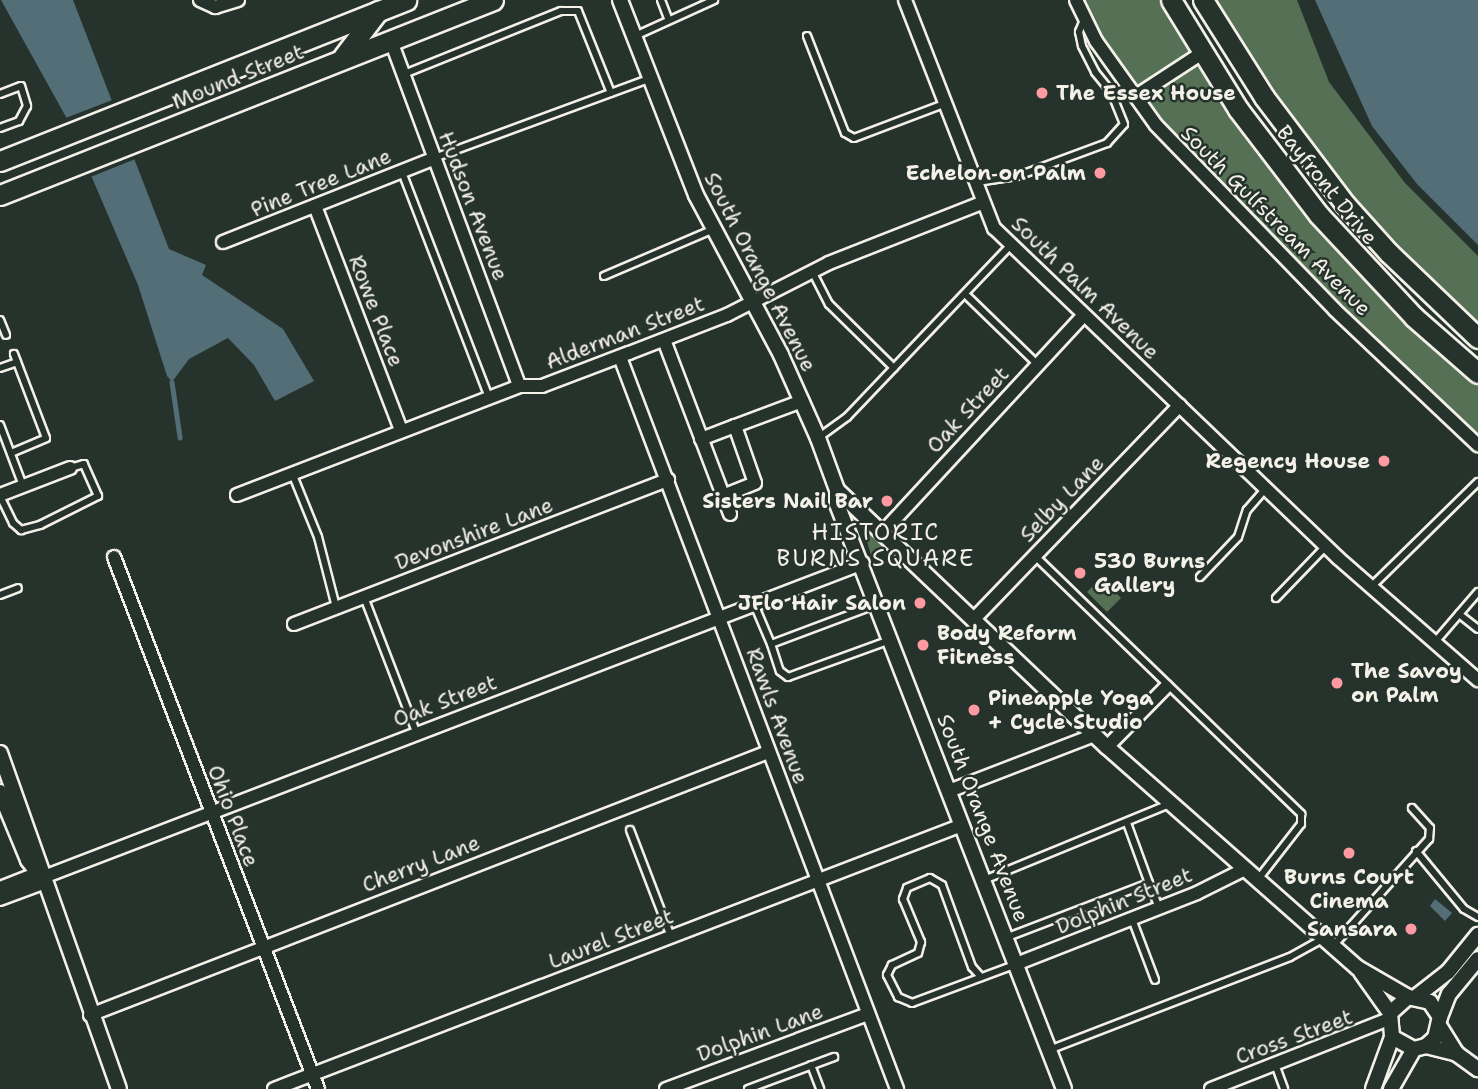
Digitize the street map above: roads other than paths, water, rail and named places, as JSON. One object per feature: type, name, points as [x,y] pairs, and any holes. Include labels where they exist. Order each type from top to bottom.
[{"type":"main road","name":"Mound Street","points":[[0,161],[130,110],[375,6],[406,0]]},
{"type":"main road","name":"Mound Street","points":[[0,195],[492,0]]},
{"type":"main road","name":"Bayfront Drive","points":[[1171,0],[1202,53],[1319,215],[1414,317],[1478,373]]},
{"type":"main road","name":"Bayfront Drive","points":[[1203,0],[1264,97],[1330,186],[1389,253],[1478,338]]},
{"type":"main road","points":[[340,60],[375,6]]},
{"type":"street","points":[[200,0],[215,7],[238,0]]},
{"type":"street","name":"South Orange Avenue","points":[[620,0],[649,79],[712,230],[802,401],[841,494],[837,504],[863,562],[1063,1089]]},
{"type":"street","name":"South Palm Avenue","points":[[905,0],[981,203],[993,228],[1326,546],[1478,680]]},
{"type":"street","name":"South Gulfstream Avenue","points":[[1076,0],[1084,18],[1133,92],[1181,152],[1326,300],[1478,445]]},
{"type":"street","name":"Hudson Avenue","points":[[391,41],[519,386]]},
{"type":"street","points":[[1133,92],[1202,53]]},
{"type":"street","name":"Pine Tree Lane","points":[[223,242],[433,159]]},
{"type":"street","name":"Alderman Street","points":[[237,495],[519,386],[542,386],[664,340],[813,273],[981,203]]},
{"type":"street","name":"Rowe Place","points":[[315,206],[401,430]]},
{"type":"street","name":"Oak Street","points":[[882,533],[1084,315]]},
{"type":"street","points":[[664,340],[730,514]]},
{"type":"street","name":"Rawls Avenue","points":[[620,357],[897,1089]]},
{"type":"street","points":[[701,439],[802,401]]},
{"type":"street","name":"Selby Lane","points":[[973,620],[1180,405]]},
{"type":"street","points":[[723,496],[755,483],[735,426]]},
{"type":"street","points":[[0,496],[69,468]]},
{"type":"street","name":"Devonshire Lane","points":[[294,624],[668,480]]},
{"type":"street","points":[[841,494],[1107,747],[1358,968],[1412,997],[1430,1002],[1457,1054]]},
{"type":"street","name":"Ohio Place","points":[[114,557],[318,1089]]},
{"type":"street","name":"Oak Street","points":[[41,878],[863,562]]},
{"type":"street","points":[[1107,747],[1166,687]]},
{"type":"street","points":[[949,791],[1094,735]]},
{"type":"street","name":"Cherry Lane","points":[[90,1015],[167,989],[190,973],[768,752]]},
{"type":"street","points":[[0,753],[39,856],[41,878],[119,1089]]},
{"type":"street","points":[[0,792],[28,860],[41,878]]},
{"type":"street","name":"Laurel Street","points":[[274,1089],[962,825]]},
{"type":"street","name":"Dolphin Street","points":[[1016,964],[1159,908],[1245,869]]},
{"type":"street","points":[[0,888],[41,878]]},
{"type":"street","points":[[0,899],[41,878]]},
{"type":"street","points":[[1389,1016],[1448,972],[1478,935]]},
{"type":"street","points":[[1391,1089],[1440,1022],[1449,994],[1478,959]]},
{"type":"street","points":[[1358,968],[1389,1016],[1392,1037],[1373,1089]]},
{"type":"street","name":"Dolphin Lane","points":[[666,1089],[868,1014]]},
{"type":"street","name":"Cross Street","points":[[1211,1089],[1238,1084],[1275,1064],[1389,1016]]},
{"type":"street","points":[[1392,1037],[1420,1048],[1457,1054],[1478,1069]]},
{"type":"lane","points":[[661,0],[668,18]]},
{"type":"lane","points":[[633,37],[659,29],[668,18],[710,1]]},
{"type":"lane","points":[[403,75],[561,11],[578,11],[611,93]]},
{"type":"lane","points":[[974,183],[1018,176],[1107,143],[1124,124],[1111,92],[1082,46],[1079,32],[1084,18]]},
{"type":"lane","points":[[807,36],[845,133],[854,138],[944,104]]},
{"type":"lane","points":[[433,159],[649,79]]},
{"type":"lane","points":[[0,94],[21,86],[27,106],[19,121],[0,128]]},
{"type":"lane","points":[[1111,92],[1133,92]]},
{"type":"lane","points":[[402,172],[489,397]]},
{"type":"lane","points":[[604,276],[712,230]]},
{"type":"lane","points":[[818,439],[835,429],[1011,245]]},
{"type":"lane","points":[[813,273],[829,304],[894,368]]},
{"type":"lane","points":[[965,294],[1037,364]]},
{"type":"lane","points":[[0,320],[6,335]]},
{"type":"lane","points":[[11,453],[46,438],[14,354]]},
{"type":"lane","points":[[0,368],[17,362]]},
{"type":"lane","points":[[0,425],[23,486]]},
{"type":"lane","points":[[0,496],[13,523],[21,530],[40,525],[98,496],[85,464],[69,468]]},
{"type":"lane","points":[[292,473],[318,537],[337,608]]},
{"type":"lane","points":[[1371,587],[1478,482]]},
{"type":"lane","points":[[1200,577],[1238,537],[1247,510],[1266,488]]},
{"type":"lane","points":[[1276,598],[1326,546]]},
{"type":"lane","points":[[1035,555],[1157,670],[1166,687],[1301,814],[1301,824],[1258,880]]},
{"type":"lane","points":[[0,595],[18,588]]},
{"type":"lane","points":[[1435,642],[1478,592]]},
{"type":"lane","points":[[364,597],[416,732]]},
{"type":"lane","points":[[754,603],[780,671],[788,677],[892,640]]},
{"type":"lane","points":[[771,644],[878,603]]},
{"type":"lane","points":[[1459,614],[1478,629]]},
{"type":"lane","points":[[983,880],[1170,804]]},
{"type":"lane","points":[[1049,1050],[1329,942],[1432,834],[1412,808]]},
{"type":"lane","points":[[1127,823],[1159,908]]},
{"type":"lane","points":[[630,830],[671,937]]},
{"type":"lane","points":[[1416,851],[1464,909],[1478,917]]},
{"type":"lane","points":[[981,977],[972,967],[942,885],[930,878],[908,888],[903,900],[921,942],[919,953],[892,965],[887,975],[898,997],[912,1003],[1016,964]]},
{"type":"lane","points":[[1005,937],[1149,883]]},
{"type":"lane","points":[[1132,919],[1155,980]]},
{"type":"lane","points":[[747,1089],[834,1057]]},
{"type":"lane","points":[[1275,1064],[1284,1089]]},
{"type":"lane","points":[[811,1065],[820,1089]]},
{"type":"lane","points":[[771,1080],[774,1089]]},
{"type":"water","points":[[1,0],[73,0],[169,249],[206,265],[202,275],[283,329],[314,381],[275,401],[254,365],[228,338],[189,359],[172,382],[167,376],[138,285],[66,117]]},
{"type":"water","points":[[1315,0],[1478,0],[1478,245],[1417,184],[1372,126]]},
{"type":"water","points":[[1435,899],[1452,913],[1445,921],[1430,906]]},
{"type":"waterway","points":[[172,382],[180,437]]},
{"type":"place","name":"The Essex House","points":[[1042,93]]},
{"type":"place","name":"Echelon on Palm","points":[[1100,173]]},
{"type":"place","name":"Regency House","points":[[1384,461]]},
{"type":"place","name":"Sisters Nail Bar","points":[[887,501]]},
{"type":"place","name":"530 Burns Gallery","points":[[1080,573]]},
{"type":"place","name":"JFlo Hair Salon","points":[[920,603]]},
{"type":"place","name":"Body Reform Fitness","points":[[923,645]]},
{"type":"place","name":"The Savoy on Palm","points":[[1337,683]]},
{"type":"place","name":"Pineapple Yoga + Cycle Studio","points":[[974,710]]},
{"type":"place","name":"Burns Court Cinema","points":[[1349,853]]},
{"type":"place","name":"Sansara","points":[[1411,929]]},
{"type":"district","name":"HISTORIC BURNS SQUARE","points":[[876,545]]}]
